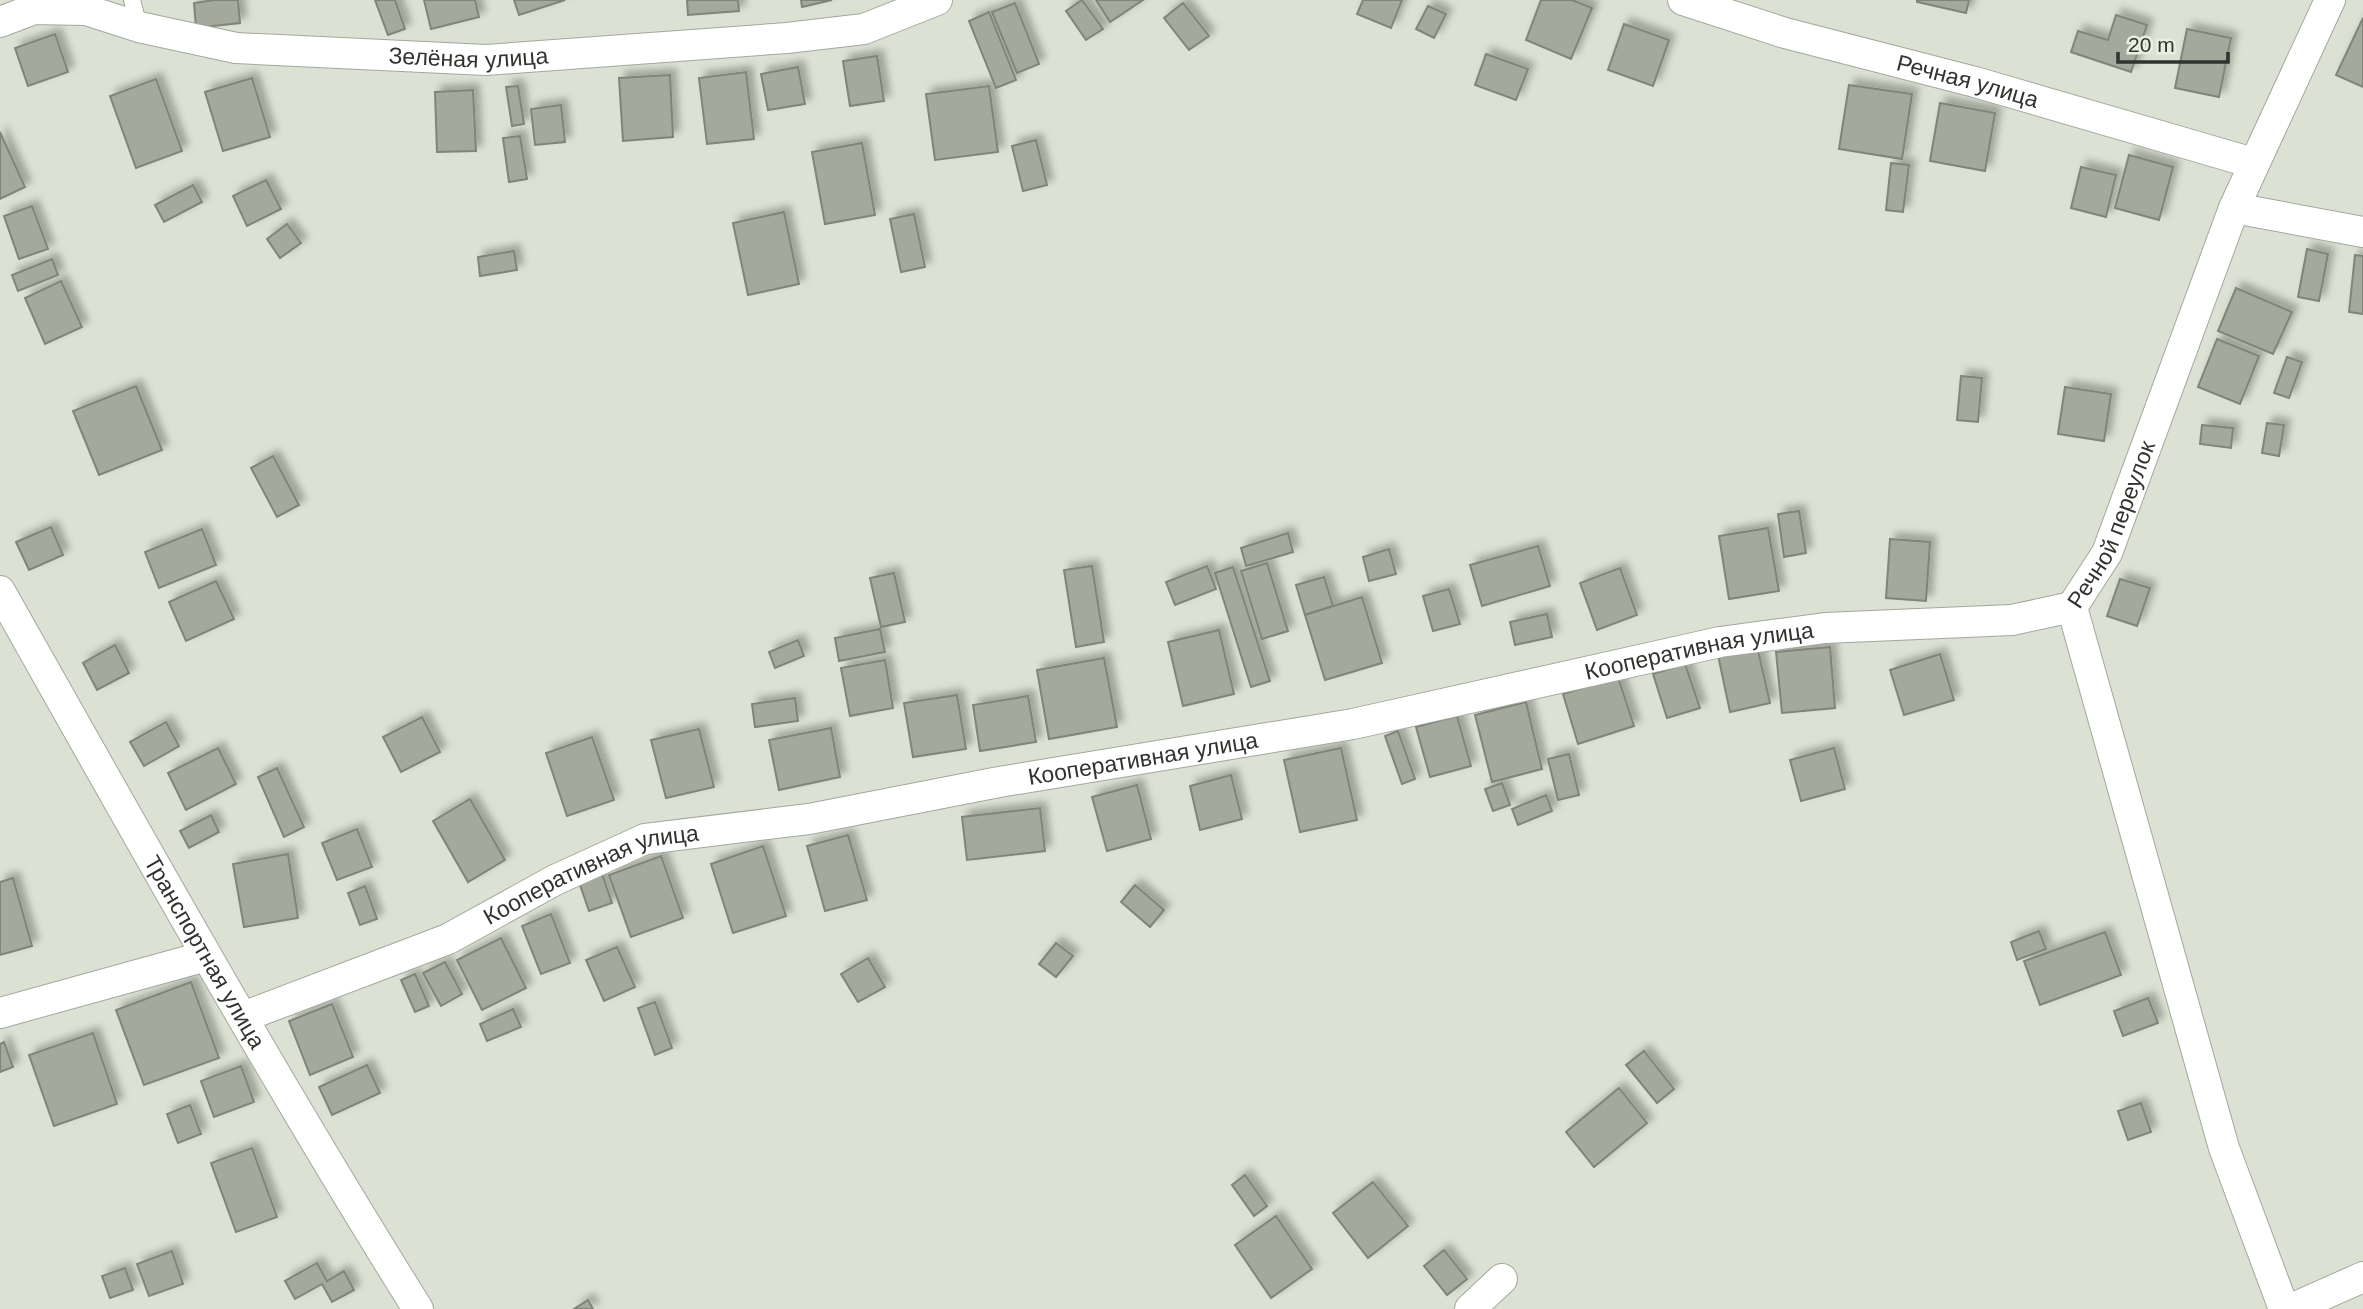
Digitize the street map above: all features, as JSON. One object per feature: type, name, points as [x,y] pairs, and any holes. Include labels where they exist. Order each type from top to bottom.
[{"type":"street","name":"Зелёная улица","points":[[0,22],[34,9],[86,10],[135,14],[236,48],[486,60],[787,38],[864,29],[937,0]]},
{"type":"street","name":"Речная улица","points":[[1683,0],[1786,33],[1975,82],[2253,163]]},
{"type":"street","name":"Речной переулок","points":[[2284,1309],[2224,1148],[2072,607],[2107,553],[2234,208],[2330,0]]},
{"type":"street","points":[[2234,208],[2363,232]]},
{"type":"street","name":"Транспортная улица","points":[[0,591],[206,956],[338,1182],[418,1309]]},
{"type":"street","name":"Кооперативная улица","points":[[243,1017],[448,939],[555,880],[645,839],[809,819],[999,782],[1353,724],[1720,642],[1825,628],[2012,620],[2072,607]]},
{"type":"street","points":[[0,1013],[206,956]]},
{"type":"street","points":[[2291,1309],[2363,1277]]},
{"type":"street","points":[[1470,1309],[1502,1279]]},
{"type":"building","points":[[238,0],[240,23],[196,28],[194,3]]},
{"type":"building","points":[[375,0],[395,0],[405,29],[388,35]]},
{"type":"building","points":[[424,0],[475,0],[479,17],[431,29]]},
{"type":"building","points":[[514,0],[565,0],[519,15]]},
{"type":"building","points":[[687,0],[738,0],[739,11],[688,15]]},
{"type":"building","points":[[801,0],[832,0],[802,7]]},
{"type":"building","points":[[1082,0],[1103,29],[1086,40],[1066,11]]},
{"type":"building","points":[[1096,0],[1143,0],[1110,22]]},
{"type":"building","points":[[1363,0],[1402,0],[1391,28],[1357,14]]},
{"type":"building","points":[[1541,0],[1572,0],[1592,8],[1571,59],[1526,40]]},
{"type":"building","points":[[1917,0],[1969,0],[1966,13]]},
{"type":"building","points":[[1015,3],[1039,64],[1017,73],[992,12]]},
{"type":"building","points":[[1183,3],[1209,36],[1189,50],[1164,18]]},
{"type":"building","points":[[1428,6],[1446,14],[1434,38],[1416,29]]},
{"type":"building","points":[[989,12],[1016,80],[996,88],[969,21]]},
{"type":"building","points":[[2116,15],[2147,25],[2131,72],[2071,52],[2078,31],[2108,40]]},
{"type":"building","points":[[2363,18],[2363,87],[2336,75]]},
{"type":"building","points":[[1624,24],[1669,40],[1653,86],[1608,70]]},
{"type":"building","points":[[2187,29],[2231,38],[2219,97],[2175,88]]},
{"type":"building","points":[[55,34],[68,72],[28,86],[15,48]]},
{"type":"building","points":[[1486,54],[1528,69],[1516,100],[1475,85]]},
{"type":"building","points":[[877,56],[884,101],[850,106],[843,61]]},
{"type":"building","points":[[798,67],[805,104],[768,110],[761,74]]},
{"type":"building","points":[[746,72],[754,139],[707,144],[699,78]]},
{"type":"building","points":[[670,75],[673,137],[623,141],[619,78]]},
{"type":"building","points":[[252,78],[270,137],[223,151],[205,92]]},
{"type":"building","points":[[156,79],[182,151],[136,168],[110,96]]},
{"type":"building","points":[[1849,85],[1912,94],[1902,159],[1839,149]]},
{"type":"building","points":[[518,86],[524,124],[512,126],[506,87]]},
{"type":"building","points":[[989,86],[998,152],[935,160],[926,94]]},
{"type":"building","points":[[473,90],[476,151],[437,152],[435,92]]},
{"type":"building","points":[[1940,103],[1995,113],[1985,171],[1930,161]]},
{"type":"building","points":[[561,105],[565,142],[535,145],[531,109]]},
{"type":"building","points":[[0,132],[25,187],[0,199]]},
{"type":"building","points":[[520,136],[527,179],[509,182],[503,138]]},
{"type":"building","points":[[1036,140],[1047,185],[1023,191],[1012,146]]},
{"type":"building","points":[[862,143],[875,215],[825,224],[812,152]]},
{"type":"building","points":[[2129,155],[2173,167],[2159,220],[2115,208]]},
{"type":"building","points":[[1891,163],[1909,165],[1903,212],[1886,210]]},
{"type":"building","points":[[2081,167],[2116,175],[2106,217],[2071,208]]},
{"type":"building","points":[[266,180],[281,209],[247,226],[233,196]]},
{"type":"building","points":[[193,185],[202,202],[164,222],[155,205]]},
{"type":"building","points":[[32,206],[48,249],[19,259],[4,216]]},
{"type":"building","points":[[784,212],[799,284],[748,295],[733,223]]},
{"type":"building","points":[[914,214],[925,267],[901,272],[890,219]]},
{"type":"building","points":[[287,224],[301,243],[280,258],[267,239]]},
{"type":"building","points":[[2307,249],[2328,254],[2319,301],[2298,297]]},
{"type":"building","points":[[514,251],[517,270],[480,276],[478,257]]},
{"type":"building","points":[[2355,255],[2363,256],[2363,314],[2349,312]]},
{"type":"building","points":[[52,259],[58,275],[18,291],[12,275]]},
{"type":"building","points":[[61,281],[82,327],[45,344],[25,298]]},
{"type":"building","points":[[2236,288],[2292,312],[2273,354],[2218,331]]},
{"type":"building","points":[[2217,339],[2259,356],[2240,404],[2198,387]]},
{"type":"building","points":[[2287,357],[2302,362],[2289,398],[2274,393]]},
{"type":"building","points":[[1961,376],[1982,378],[1978,422],[1957,420]]},
{"type":"building","points":[[136,386],[162,450],[99,475],[73,411]]},
{"type":"building","points":[[2065,387],[2111,394],[2104,441],[2058,434]]},
{"type":"building","points":[[2267,423],[2284,425],[2279,456],[2262,453]]},
{"type":"building","points":[[2202,425],[2233,428],[2231,448],[2200,444]]},
{"type":"building","points":[[273,456],[299,505],[277,517],[251,468]]},
{"type":"building","points":[[1799,511],[1806,553],[1784,557],[1778,514]]},
{"type":"building","points":[[51,527],[63,555],[29,570],[16,542]]},
{"type":"building","points":[[1768,528],[1779,591],[1729,599],[1719,536]]},
{"type":"building","points":[[202,529],[216,565],[159,588],[145,552]]},
{"type":"building","points":[[1288,533],[1293,552],[1246,566],[1241,548]]},
{"type":"building","points":[[1890,539],[1930,542],[1926,601],[1886,598]]},
{"type":"building","points":[[1538,546],[1550,586],[1482,606],[1470,565]]},
{"type":"building","points":[[1389,549],[1396,574],[1369,581],[1363,557]]},
{"type":"building","points":[[1267,563],[1288,631],[1262,639],[1241,571]]},
{"type":"building","points":[[1092,566],[1104,642],[1076,647],[1064,570]]},
{"type":"building","points":[[1207,566],[1216,589],[1175,605],[1166,582]]},
{"type":"building","points":[[1233,567],[1270,681],[1251,687],[1215,573]]},
{"type":"building","points":[[1620,568],[1637,615],[1597,630],[1580,583]]},
{"type":"building","points":[[894,573],[905,622],[881,627],[870,578]]},
{"type":"building","points":[[1324,577],[1333,606],[1305,615],[1296,585]]},
{"type":"building","points":[[2120,579],[2150,588],[2137,626],[2107,616]]},
{"type":"building","points":[[216,581],[234,619],[186,641],[169,602]]},
{"type":"building","points":[[1449,589],[1460,624],[1433,631],[1423,596]]},
{"type":"building","points":[[1362,597],[1382,663],[1325,680],[1305,615]]},
{"type":"building","points":[[1547,614],[1552,637],[1515,645],[1510,622]]},
{"type":"building","points":[[880,629],[885,652],[839,661],[835,638]]},
{"type":"building","points":[[1219,630],[1234,694],[1183,706],[1168,642]]},
{"type":"building","points":[[798,640],[804,656],[775,668],[769,652]]},
{"type":"building","points":[[115,645],[129,673],[97,690],[83,663]]},
{"type":"building","points":[[1757,646],[1770,703],[1730,712],[1718,655]]},
{"type":"building","points":[[1830,647],[1835,708],[1782,713],[1776,652]]},
{"type":"building","points":[[1940,654],[1954,700],[1904,715],[1890,670]]},
{"type":"building","points":[[1104,658],[1117,727],[1049,739],[1037,670]]},
{"type":"building","points":[[885,660],[893,708],[850,716],[841,668]]},
{"type":"building","points":[[1685,664],[1700,708],[1667,718],[1653,674]]},
{"type":"building","points":[[1618,677],[1634,726],[1578,744],[1563,694]]},
{"type":"building","points":[[957,695],[966,749],[913,757],[904,703]]},
{"type":"building","points":[[1028,696],[1036,742],[980,751],[973,705]]},
{"type":"building","points":[[795,698],[798,721],[755,727],[752,704]]},
{"type":"building","points":[[1526,702],[1542,769],[1492,782],[1475,715]]},
{"type":"building","points":[[1457,716],[1471,766],[1430,777],[1416,727]]},
{"type":"building","points":[[422,717],[440,752],[401,772],[383,737]]},
{"type":"building","points":[[166,722],[179,746],[144,766],[130,742]]},
{"type":"building","points":[[831,728],[840,777],[779,790],[769,740]]},
{"type":"building","points":[[699,729],[714,787],[666,798],[651,740]]},
{"type":"building","points":[[1398,731],[1415,779],[1402,784],[1385,736]]},
{"type":"building","points":[[592,737],[614,800],[567,816],[546,753]]},
{"type":"building","points":[[218,748],[236,784],[186,810],[168,773]]},
{"type":"building","points":[[1341,748],[1357,820],[1300,832],[1284,760]]},
{"type":"building","points":[[1834,748],[1845,789],[1801,801],[1790,760]]},
{"type":"building","points":[[1569,754],[1579,795],[1558,800],[1548,759]]},
{"type":"building","points":[[277,768],[304,827],[284,837],[258,777]]},
{"type":"building","points":[[1231,775],[1242,819],[1200,830],[1190,786]]},
{"type":"building","points":[[1502,783],[1510,805],[1493,811],[1485,789]]},
{"type":"building","points":[[1137,785],[1151,839],[1107,851],[1092,797]]},
{"type":"building","points":[[1546,795],[1552,811],[1518,825],[1512,809]]},
{"type":"building","points":[[470,799],[505,860],[468,882],[433,821]]},
{"type":"building","points":[[1040,808],[1045,851],[967,860],[962,817]]},
{"type":"building","points":[[211,815],[219,832],[189,848],[180,831]]},
{"type":"building","points":[[357,829],[372,867],[337,880],[322,843]]},
{"type":"building","points":[[848,835],[867,900],[825,911],[807,846]]},
{"type":"building","points":[[763,846],[786,916],[733,933],[711,864]]},
{"type":"building","points":[[288,854],[298,918],[244,927],[233,864]]},
{"type":"building","points":[[661,856],[683,918],[631,937],[609,875]]},
{"type":"building","points":[[602,874],[612,903],[589,911],[579,882]]},
{"type":"building","points":[[13,878],[32,946],[0,955],[0,882]]},
{"type":"building","points":[[1135,885],[1164,910],[1150,927],[1121,902]]},
{"type":"building","points":[[365,886],[377,919],[360,925],[348,893]]},
{"type":"building","points":[[551,914],[570,963],[541,974],[522,926]]},
{"type":"building","points":[[2039,931],[2046,949],[2017,960],[2011,942]]},
{"type":"building","points":[[2105,932],[2121,975],[2040,1005],[2024,961]]},
{"type":"building","points":[[501,938],[526,988],[482,1010],[457,960]]},
{"type":"building","points":[[1056,943],[1073,956],[1056,977],[1039,964]]},
{"type":"building","points":[[617,947],[635,987],[604,1001],[586,960]]},
{"type":"building","points":[[868,958],[885,987],[858,1002],[841,974]]},
{"type":"building","points":[[445,962],[462,994],[441,1006],[423,973]]},
{"type":"building","points":[[415,974],[429,1006],[415,1012],[401,980]]},
{"type":"building","points":[[191,982],[219,1058],[144,1085],[116,1010]]},
{"type":"building","points":[[2148,998],[2158,1023],[2123,1036],[2114,1011]]},
{"type":"building","points":[[655,1002],[672,1048],[655,1055],[638,1008]]},
{"type":"building","points":[[332,1004],[353,1057],[310,1075],[289,1021]]},
{"type":"building","points":[[513,1009],[521,1027],[487,1041],[480,1024]]},
{"type":"building","points":[[93,1033],[117,1104],[54,1126],[29,1055]]},
{"type":"building","points":[[4,1042],[13,1067],[0,1072],[0,1044]]},
{"type":"building","points":[[1644,1051],[1674,1089],[1657,1103],[1626,1065]]},
{"type":"building","points":[[367,1065],[380,1093],[332,1115],[319,1087]]},
{"type":"building","points":[[241,1066],[254,1102],[214,1117],[201,1081]]},
{"type":"building","points":[[1619,1088],[1647,1123],[1594,1167],[1566,1132]]},
{"type":"building","points":[[2141,1103],[2151,1132],[2128,1140],[2118,1111]]},
{"type":"building","points":[[190,1105],[201,1134],[178,1143],[167,1114]]},
{"type":"building","points":[[252,1148],[277,1217],[236,1232],[211,1163]]},
{"type":"building","points":[[1245,1175],[1267,1206],[1254,1216],[1232,1185]]},
{"type":"building","points":[[1373,1182],[1408,1226],[1368,1258],[1333,1213]]},
{"type":"building","points":[[1276,1216],[1312,1269],[1271,1298],[1235,1245]]},
{"type":"building","points":[[1444,1250],[1467,1279],[1447,1295],[1424,1266]]},
{"type":"building","points":[[172,1251],[183,1284],[149,1296],[137,1264]]},
{"type":"building","points":[[317,1263],[327,1281],[344,1271],[354,1290],[332,1302],[322,1284],[295,1299],[285,1281]]},
{"type":"building","points":[[125,1268],[133,1290],[110,1298],[102,1276]]},
{"type":"building","points":[[588,1300],[593,1309],[574,1309]]}]
